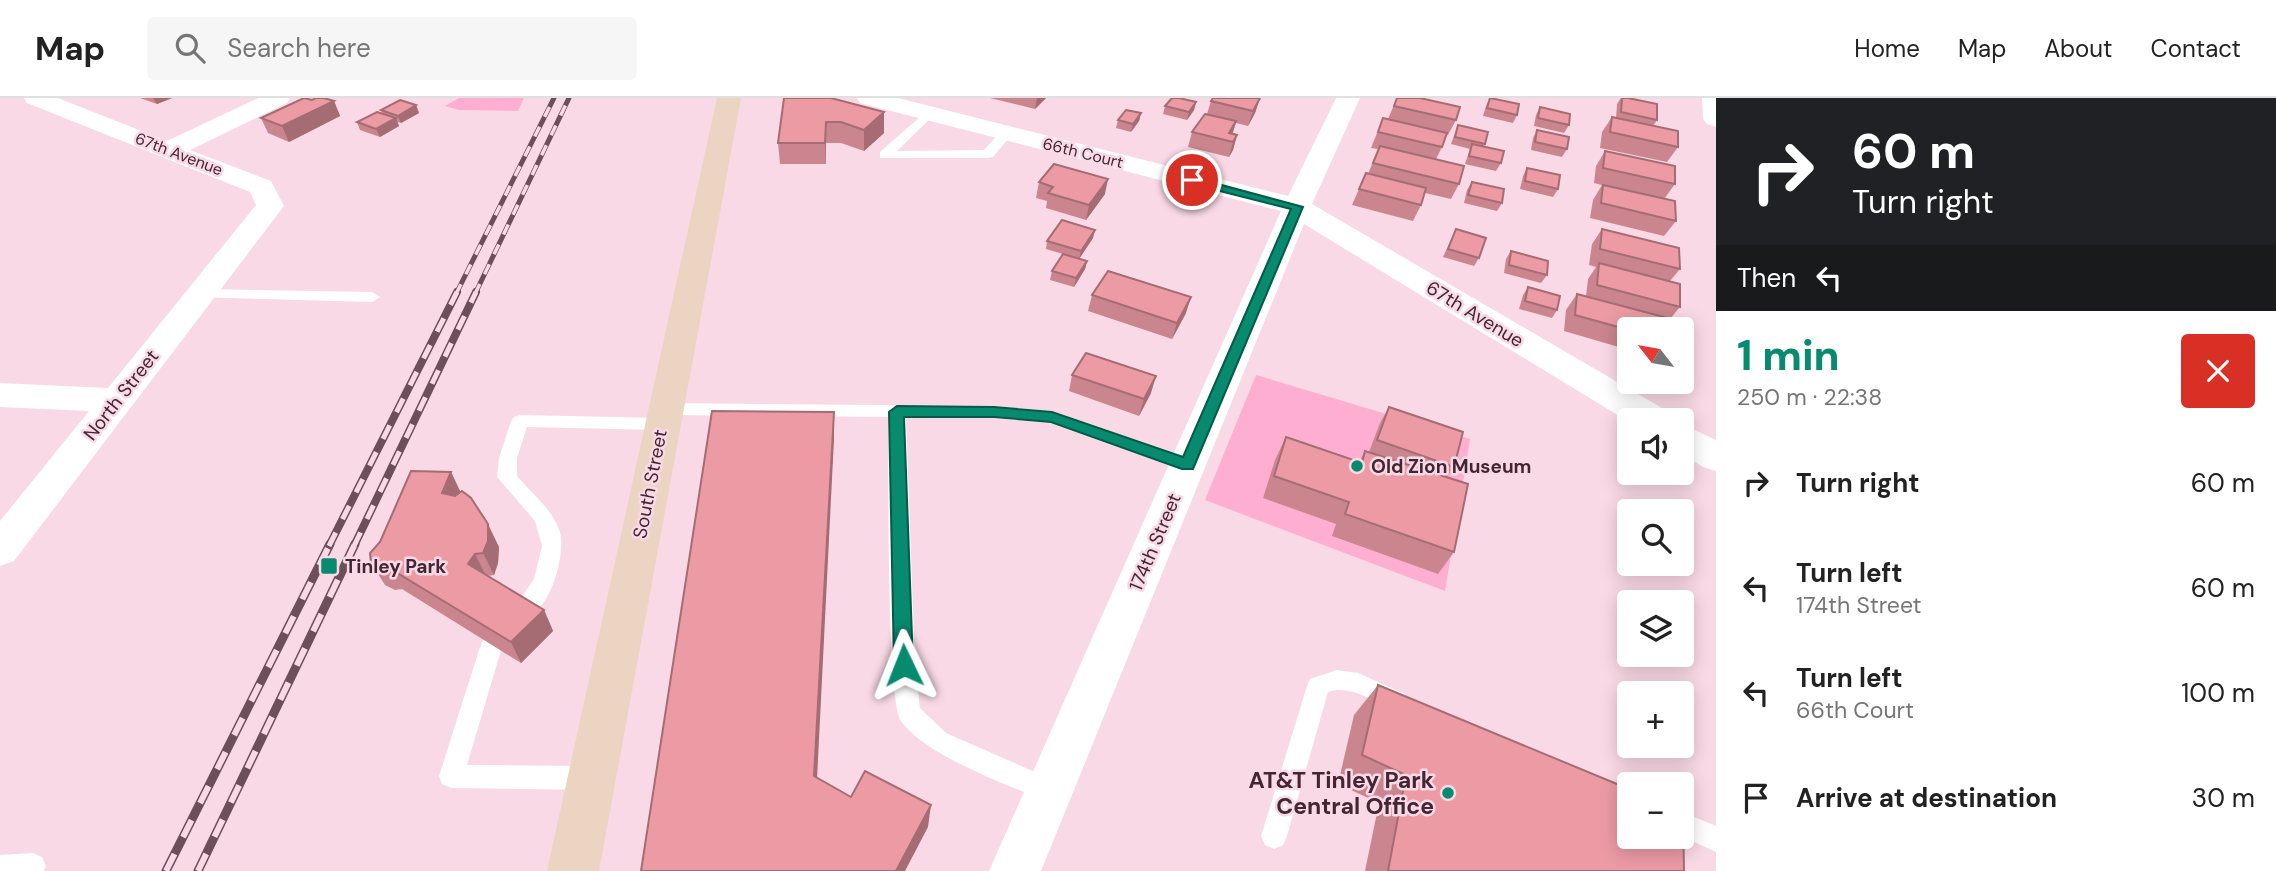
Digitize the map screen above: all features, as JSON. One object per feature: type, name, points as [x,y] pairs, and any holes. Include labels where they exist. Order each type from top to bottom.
[{"type":"street","name":"67th Avenue","points":[[36,98],[261,187],[270,206],[244,241]]},
{"type":"street","points":[[169,150],[278,98]]},
{"type":"street","name":"South Street","points":[[573,871],[729,98]]},
{"type":"street","name":"66th Court","points":[[869,98],[917,106],[1007,133],[1297,207]]},
{"type":"street","name":"174th Street","points":[[1015,871],[1297,207],[1348,98]]},
{"type":"street","points":[[1714,98],[1716,120]]},
{"type":"street","name":"67th Avenue","points":[[1297,207],[1634,408]]},
{"type":"street","name":"North Street","points":[[0,550],[244,241]]},
{"type":"street","points":[[0,395],[117,400]]},
{"type":"street","points":[[1694,444],[1716,457]]},
{"type":"lane","points":[[917,106],[885,155],[988,154],[1007,133]]},
{"type":"lane","points":[[202,294],[372,297]]},
{"type":"lane","points":[[897,412],[904,665],[909,713],[938,741],[1049,790]]},
{"type":"lane","points":[[523,611],[538,595],[548,571],[551,540],[546,522],[507,477],[508,458],[520,421],[994,412],[1052,417],[1188,465]]},
{"type":"lane","points":[[491,647],[451,776],[591,778]]},
{"type":"lane","points":[[1274,836],[1318,686],[1328,679],[1348,680],[1412,708]]},
{"type":"lane","points":[[1694,829],[1716,839]]},
{"type":"lane","points":[[0,867],[33,866]]},
{"type":"shaded area","points":[[459,98],[524,98],[518,111],[459,110],[445,106]]},
{"type":"shaded area","points":[[1256,375],[1470,439],[1445,591],[1205,500]]},
{"type":"building","points":[[304,98],[334,101],[282,126],[261,118]]},
{"type":"building","points":[[784,98],[831,98],[884,112],[864,130],[841,122],[826,122],[825,143],[778,143]]},
{"type":"building","points":[[1172,98],[1196,102],[1189,112],[1165,106]]},
{"type":"building","points":[[1213,98],[1260,98],[1253,111],[1211,101]]},
{"type":"building","points":[[1397,98],[1420,98],[1460,107],[1456,120],[1394,106]]},
{"type":"building","points":[[1490,98],[1519,104],[1517,115],[1487,108]]},
{"type":"building","points":[[1622,98],[1657,104],[1657,120],[1621,112]]},
{"type":"building","points":[[400,100],[416,105],[398,116],[381,110]]},
{"type":"building","points":[[1540,107],[1570,114],[1569,125],[1538,118]]},
{"type":"building","points":[[1126,110],[1141,113],[1133,124],[1118,120]]},
{"type":"building","points":[[377,112],[396,118],[376,129],[357,122]]},
{"type":"building","points":[[1205,114],[1236,121],[1229,133],[1237,135],[1233,142],[1192,132]]},
{"type":"building","points":[[1612,117],[1678,131],[1678,147],[1610,132]]},
{"type":"building","points":[[1383,118],[1447,133],[1442,147],[1378,132]]},
{"type":"building","points":[[1458,125],[1488,132],[1485,144],[1455,137]]},
{"type":"building","points":[[1537,130],[1569,137],[1567,149],[1535,142]]},
{"type":"building","points":[[1472,144],[1504,151],[1501,163],[1469,156]]},
{"type":"building","points":[[1380,146],[1464,166],[1459,184],[1373,163]]},
{"type":"building","points":[[1605,151],[1675,166],[1675,184],[1603,168]]},
{"type":"building","points":[[1054,164],[1108,179],[1089,205],[1048,193],[1053,187],[1039,182]]},
{"type":"building","points":[[1527,168],[1560,175],[1558,189],[1525,181]]},
{"type":"building","points":[[1366,173],[1426,188],[1421,205],[1359,189]]},
{"type":"building","points":[[1472,182],[1504,189],[1502,203],[1468,195]]},
{"type":"building","points":[[1603,185],[1675,201],[1676,221],[1601,203]]},
{"type":"building","points":[[1062,220],[1095,230],[1081,251],[1047,241]]},
{"type":"building","points":[[1456,229],[1486,238],[1479,258],[1448,249]]},
{"type":"building","points":[[1602,229],[1679,248],[1680,269],[1600,249]]},
{"type":"building","points":[[1511,251],[1548,261],[1547,275],[1509,265]]},
{"type":"building","points":[[1063,254],[1087,261],[1076,278],[1052,271]]},
{"type":"building","points":[[1599,263],[1680,284],[1680,307],[1597,285]]},
{"type":"building","points":[[1108,271],[1191,297],[1177,323],[1092,295]]},
{"type":"building","points":[[1528,287],[1560,296],[1557,310],[1525,301]]},
{"type":"building","points":[[1577,294],[1664,317],[1617,317],[1617,327],[1575,315]]},
{"type":"building","points":[[1086,353],[1156,376],[1144,399],[1072,375]]},
{"type":"building","points":[[1389,407],[1463,432],[1454,467],[1377,440]]},
{"type":"building","points":[[712,411],[834,412],[814,776],[851,797],[865,771],[931,805],[896,871],[641,871]]},
{"type":"building","points":[[1286,437],[1362,463],[1365,451],[1468,484],[1454,552],[1345,514],[1349,502],[1274,476]]},
{"type":"building","points":[[411,471],[451,472],[442,493],[455,496],[462,491],[471,498],[488,524],[488,541],[483,553],[475,554],[468,564],[544,610],[511,642],[389,568],[371,563],[370,553],[380,542]]},
{"type":"building","name":"AT&T Tinley Park Central Office","points":[[1378,685],[1617,784],[1617,849],[1684,849],[1684,871],[1388,871],[1406,775],[1362,755]]},
{"type":"railway","points":[[457,292],[554,98]]},
{"type":"railway","points":[[475,294],[569,98]]},
{"type":"railway","points":[[329,546],[457,292]]},
{"type":"railway","points":[[354,546],[476,292]]},
{"type":"railway","points":[[166,871],[330,544]]},
{"type":"railway","points":[[198,871],[355,544]]},
{"type":"place","name":"Old Zion Museum","points":[[1357,466]]},
{"type":"place","name":"Tinley Park","points":[[329,566]]},
{"type":"place","name":"AT&T Tinley Park Central Office","points":[[1448,793]]},
{"type":"route","points":[[904,665],[897,412],[994,412],[1052,417],[1188,465],[1297,207],[1192,180]]}]
